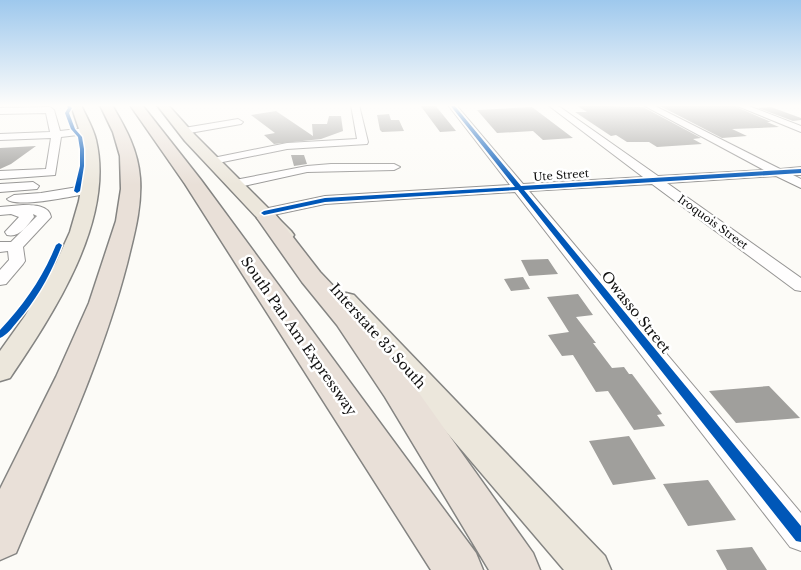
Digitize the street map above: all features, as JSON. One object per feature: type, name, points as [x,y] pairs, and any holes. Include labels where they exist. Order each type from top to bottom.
[{"type":"highway","points":[[107,132],[113,141],[129,209]]},
{"type":"highway","points":[[0,537],[73,377],[103,303],[129,209],[130,173],[127,150],[120,132]]},
{"type":"highway","name":"South Pan Am Expressway","points":[[156,132],[194,184],[459,570]]},
{"type":"highway","points":[[266,216],[311,276],[347,318],[397,388],[516,570]]},
{"type":"main road","points":[[0,371],[44,308],[64,266],[88,202],[92,174],[90,148],[86,132]]},
{"type":"main road","name":"Interstate 35 South","points":[[185,132],[321,273],[591,570]]},
{"type":"street","points":[[0,188],[43,184],[49,181],[56,138],[55,132]]},
{"type":"street","points":[[2,142],[56,138],[83,132]]},
{"type":"street","points":[[213,161],[295,145],[363,142],[361,132]]},
{"type":"street","name":"Owasso Street","points":[[474,132],[801,536]]},
{"type":"street","name":"Iroquois Street","points":[[589,132],[801,286]]},
{"type":"street","points":[[699,132],[801,184]]},
{"type":"street","points":[[2,142],[18,136],[56,138]]},
{"type":"street","points":[[12,167],[52,169]]},
{"type":"street","points":[[235,184],[308,169],[394,167]]},
{"type":"street","points":[[0,175],[52,169]]},
{"type":"street","name":"Ute Street","points":[[266,216],[325,200],[801,171]]},
{"type":"street","points":[[421,179],[428,195]]},
{"type":"street","points":[[381,182],[385,197]]},
{"type":"street","points":[[0,200],[40,197],[90,189]]},
{"type":"street","points":[[0,212],[40,210],[44,214],[44,217],[33,229],[7,244]]},
{"type":"street","points":[[0,212],[26,213],[27,217],[7,244]]},
{"type":"street","points":[[0,280],[17,261],[7,244]]},
{"type":"building","points":[[273,132],[306,132],[313,136],[313,132],[341,132],[321,139],[274,144],[264,135],[275,133]]},
{"type":"building","points":[[496,132],[522,132],[497,133]]},
{"type":"building","points":[[534,132],[565,132],[573,138],[543,140]]},
{"type":"building","points":[[604,132],[689,132],[701,138],[693,139],[702,144],[657,147],[649,142],[627,142],[616,135],[611,136]]},
{"type":"building","points":[[710,132],[738,132],[747,136],[722,138]]},
{"type":"building","points":[[36,146],[11,164],[0,169],[0,148]]},
{"type":"building","points":[[291,155],[304,155],[307,164],[294,166]]},
{"type":"building","points":[[548,259],[558,274],[529,276],[521,260]]},
{"type":"building","points":[[523,277],[530,289],[511,291],[504,279]]},
{"type":"building","points":[[578,294],[593,315],[576,317],[596,343],[593,343],[612,368],[624,367],[629,374],[632,374],[662,414],[657,415],[665,426],[634,430],[608,391],[596,392],[573,355],[562,356],[548,335],[569,332],[547,297]]},
{"type":"building","points":[[769,386],[800,418],[736,423],[709,391]]},
{"type":"building","points":[[629,436],[656,479],[613,485],[589,441]]},
{"type":"building","points":[[708,480],[736,520],[688,526],[663,484]]},
{"type":"building","points":[[752,547],[767,570],[727,570],[716,550]]},
{"type":"cycle path","points":[[75,132],[80,137],[82,149],[82,166],[77,191]]},
{"type":"cycle path","points":[[474,132],[801,536]]},
{"type":"cycle path","points":[[264,213],[325,200],[801,171]]},
{"type":"cycle path","points":[[0,335],[20,313],[42,283],[59,245]]}]
